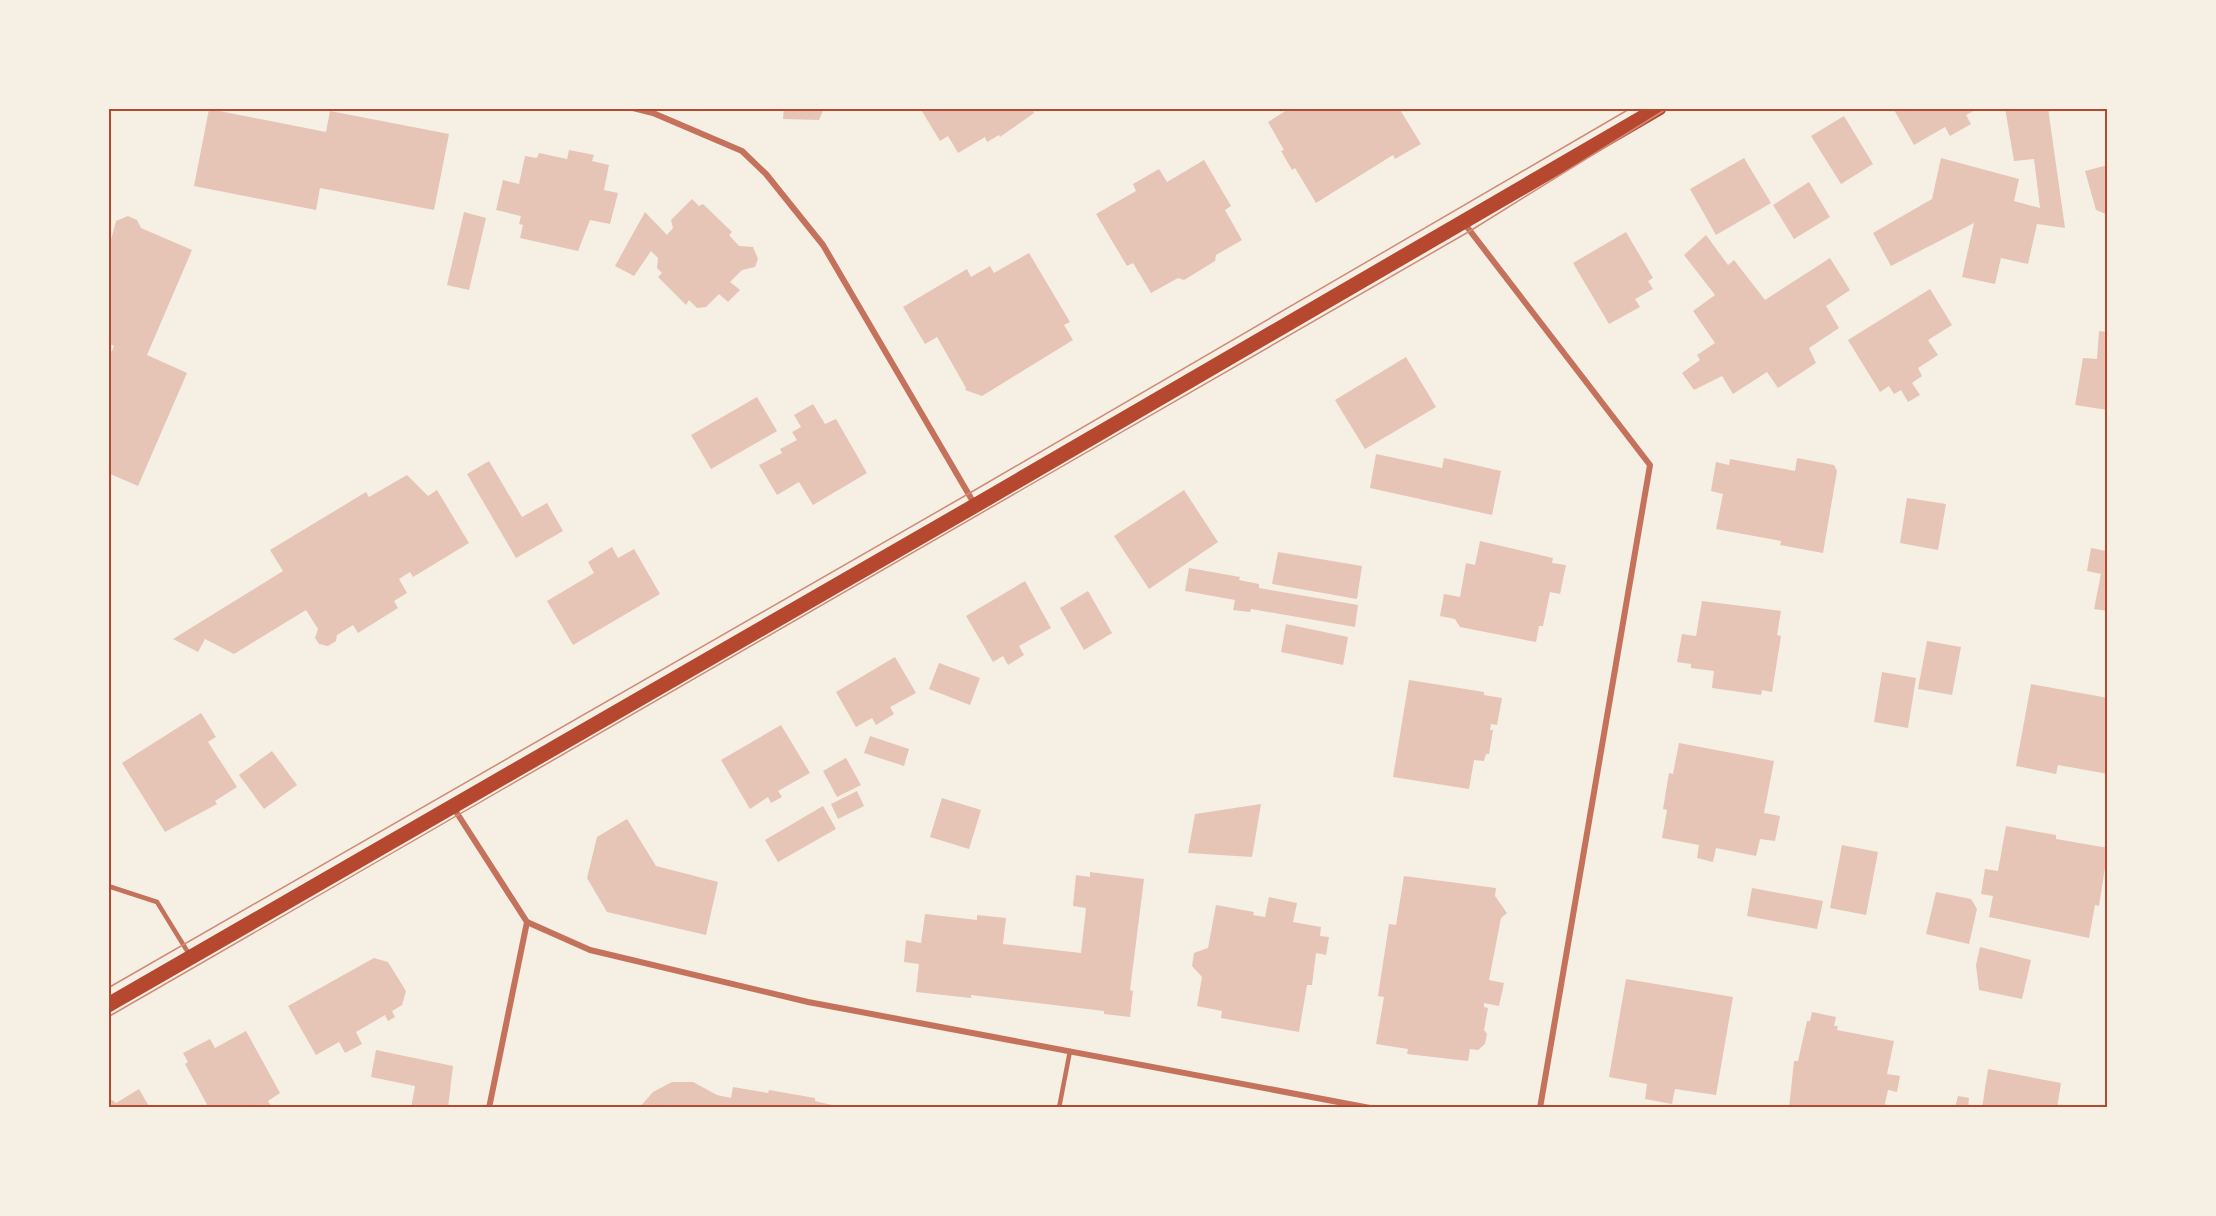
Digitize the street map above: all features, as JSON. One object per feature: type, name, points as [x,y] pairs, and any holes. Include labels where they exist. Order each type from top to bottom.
[{"type":"main road","points":[[108,1005],[1464,223],[1659,108]]},
{"type":"street","points":[[633,108],[653,113],[742,151],[766,174],[823,245],[976,505]]},
{"type":"street","points":[[1464,223],[1650,465],[1540,1108]]},
{"type":"street","points":[[453,806],[526,922],[590,950],[785,996],[1370,1108]]},
{"type":"street","points":[[489,1108],[526,922]]},
{"type":"lane","points":[[108,886],[157,902],[190,957]]},
{"type":"lane","points":[[1059,1108],[1070,1051]]},
{"type":"building","points":[[784,108],[824,108],[819,120],[783,119]]},
{"type":"building","points":[[920,108],[1031,108],[1034,113],[1000,137],[999,135],[987,142],[985,137],[958,153],[948,136],[940,141]]},
{"type":"building","points":[[1290,108],[1399,108],[1421,144],[1395,159],[1393,155],[1316,203],[1295,168],[1292,170],[1268,122]]},
{"type":"building","points":[[1893,108],[1979,108],[1966,115],[1971,124],[1950,136],[1945,127],[1914,145]]},
{"type":"building","points":[[2005,108],[2048,108],[2065,228],[2037,224],[2028,264],[2001,258],[1995,284],[1962,277],[1974,223],[1891,266],[1873,233],[1932,199],[1941,158],[2019,179],[2014,201],[2040,208],[2034,159],[2014,161]]},
{"type":"building","points":[[209,109],[326,132],[330,111],[449,134],[434,210],[320,188],[316,210],[194,186]]},
{"type":"building","points":[[1844,116],[1873,164],[1841,184],[1811,136]]},
{"type":"building","points":[[569,150],[594,155],[592,161],[609,165],[604,190],[618,193],[610,224],[590,220],[578,251],[520,238],[523,225],[519,224],[521,216],[496,210],[503,180],[519,184],[525,156],[537,158],[539,153],[567,159]]},
{"type":"building","points":[[1744,158],[1771,203],[1716,235],[1690,189]]},
{"type":"building","points":[[1204,160],[1231,206],[1225,210],[1242,240],[1216,255],[1215,261],[1184,280],[1178,278],[1151,293],[1133,263],[1127,266],[1096,214],[1136,191],[1133,184],[1159,169],[1167,182]]},
{"type":"building","points":[[2108,165],[2108,215],[2096,210],[2085,171]]},
{"type":"building","points":[[1809,182],[1830,217],[1794,239],[1773,205]]},
{"type":"building","points":[[692,199],[699,206],[703,204],[732,232],[729,235],[739,246],[753,247],[758,259],[755,267],[742,270],[730,282],[740,290],[728,302],[719,294],[706,307],[697,308],[689,300],[686,305],[658,277],[662,273],[657,268],[658,258],[651,251],[634,276],[615,266],[645,212],[667,235],[673,228],[671,220]]},
{"type":"building","points":[[464,212],[486,218],[469,290],[447,285]]},
{"type":"building","points":[[128,216],[137,220],[141,228],[192,250],[147,355],[187,373],[138,486],[108,473],[108,360],[114,346],[108,343],[108,251],[116,221]]},
{"type":"building","points":[[1626,232],[1653,278],[1648,281],[1653,289],[1635,299],[1640,307],[1609,324],[1573,263]]},
{"type":"building","points":[[1706,235],[1728,265],[1734,260],[1765,300],[1830,258],[1850,290],[1826,306],[1839,328],[1809,348],[1816,363],[1778,388],[1767,372],[1733,394],[1722,376],[1694,390],[1682,373],[1700,360],[1697,355],[1715,343],[1693,311],[1715,295],[1684,255]]},
{"type":"building","points":[[1029,253],[1070,322],[1064,325],[1073,340],[982,396],[965,390],[966,388],[937,337],[925,344],[903,307],[967,269],[971,277],[990,266],[994,273]]},
{"type":"building","points":[[1930,289],[1952,325],[1928,340],[1938,355],[1918,368],[1922,376],[1912,383],[1920,395],[1908,402],[1901,390],[1894,394],[1889,386],[1880,392],[1848,340]]},
{"type":"building","points":[[2099,331],[2108,332],[2108,410],[2075,405],[2083,358],[2097,359]]},
{"type":"building","points":[[1406,357],[1436,407],[1365,449],[1335,400]]},
{"type":"building","points":[[757,397],[777,431],[711,469],[691,435]]},
{"type":"building","points":[[813,404],[825,424],[836,419],[867,473],[813,505],[799,482],[777,495],[759,465],[782,453],[780,449],[797,440],[792,432],[801,427],[794,415]]},
{"type":"building","points":[[1376,454],[1442,468],[1444,458],[1501,471],[1492,515],[1370,488]]},
{"type":"building","points":[[1797,458],[1834,465],[1837,471],[1823,553],[1780,545],[1781,541],[1716,529],[1723,494],[1711,491],[1716,462],[1729,465],[1730,459],[1795,471]]},
{"type":"building","points":[[489,461],[522,517],[547,503],[563,531],[516,558],[467,474]]},
{"type":"building","points":[[407,475],[428,496],[437,490],[469,543],[413,577],[410,572],[399,579],[407,593],[394,601],[398,608],[358,633],[353,625],[337,635],[336,641],[328,646],[319,644],[315,638],[318,629],[306,610],[234,654],[205,639],[198,652],[173,639],[283,571],[270,550],[366,492],[369,497]]},
{"type":"building","points":[[1184,490],[1218,542],[1149,589],[1114,536]]},
{"type":"building","points":[[1907,498],[1946,504],[1938,550],[1900,543]]},
{"type":"building","points":[[1480,541],[1553,558],[1552,563],[1566,565],[1560,594],[1550,592],[1543,626],[1539,626],[1536,642],[1460,627],[1455,619],[1440,616],[1444,594],[1460,597],[1466,563],[1475,565]]},
{"type":"building","points":[[2107,544],[2108,611],[2094,609],[2101,574],[2087,571],[2091,548],[2106,551]]},
{"type":"building","points":[[612,547],[618,558],[634,549],[660,594],[573,645],[547,601],[594,573],[588,562]]},
{"type":"building","points":[[1278,552],[1362,566],[1357,599],[1272,584]]},
{"type":"building","points":[[1189,568],[1240,577],[1239,580],[1259,584],[1259,588],[1358,605],[1355,627],[1251,609],[1250,612],[1233,610],[1235,600],[1185,591]]},
{"type":"building","points":[[1025,581],[1051,628],[1019,646],[1024,655],[1008,665],[1003,656],[993,662],[966,616]]},
{"type":"building","points":[[1088,591],[1112,633],[1084,650],[1060,608]]},
{"type":"building","points":[[1702,601],[1781,611],[1777,635],[1781,636],[1772,692],[1762,690],[1761,695],[1712,688],[1714,671],[1691,668],[1691,664],[1677,662],[1682,634],[1696,636]]},
{"type":"building","points":[[1286,624],[1348,637],[1343,665],[1281,652]]},
{"type":"building","points":[[1927,641],[1961,647],[1952,695],[1918,689]]},
{"type":"building","points":[[895,657],[916,693],[890,707],[894,714],[876,725],[872,718],[856,727],[836,692]]},
{"type":"building","points":[[939,663],[980,678],[970,705],[929,689]]},
{"type":"building","points":[[1882,672],[1916,678],[1908,728],[1874,722]]},
{"type":"building","points":[[1409,680],[1484,692],[1484,695],[1502,698],[1497,725],[1491,724],[1490,730],[1493,730],[1489,754],[1486,754],[1484,761],[1474,760],[1469,789],[1393,777]]},
{"type":"building","points":[[2031,684],[2108,698],[2108,774],[2058,765],[2056,774],[2016,766]]},
{"type":"building","points":[[201,713],[216,737],[208,742],[237,787],[215,801],[217,804],[165,832],[122,763]]},
{"type":"building","points":[[781,725],[810,773],[778,791],[782,797],[771,803],[768,797],[750,809],[721,760]]},
{"type":"building","points":[[870,736],[909,749],[904,766],[864,753]]},
{"type":"building","points":[[1679,743],[1774,761],[1764,813],[1780,816],[1775,841],[1760,839],[1756,856],[1716,848],[1713,862],[1697,858],[1699,845],[1662,838],[1667,810],[1663,809],[1669,773],[1673,774]]},
{"type":"building","points":[[272,751],[297,785],[264,809],[239,775]]},
{"type":"building","points":[[846,758],[861,785],[837,797],[823,771]]},
{"type":"building","points":[[857,791],[864,806],[838,819],[831,804]]},
{"type":"building","points":[[942,798],[981,810],[969,849],[930,837]]},
{"type":"building","points":[[1261,804],[1252,857],[1188,853],[1195,814]]},
{"type":"building","points":[[823,806],[836,829],[778,862],[765,840]]},
{"type":"building","points":[[627,819],[656,866],[718,882],[706,935],[607,912],[587,878],[597,837]]},
{"type":"building","points":[[2006,826],[2056,835],[2056,839],[2108,848],[2099,906],[2095,905],[2089,938],[1989,917],[1993,896],[1981,894],[1985,869],[1998,871]]},
{"type":"building","points":[[1842,845],[1878,852],[1866,915],[1830,908]]},
{"type":"building","points":[[1090,872],[1144,879],[1130,990],[1133,991],[1130,1017],[1104,1014],[1104,1011],[971,995],[971,998],[916,992],[919,964],[904,962],[906,940],[921,943],[925,914],[977,920],[977,915],[1006,918],[1003,944],[1081,953],[1086,908],[1073,906],[1076,875],[1090,877]]},
{"type":"building","points":[[1404,876],[1496,888],[1495,896],[1507,913],[1501,918],[1489,980],[1504,983],[1499,1006],[1484,1003],[1484,1007],[1488,1008],[1484,1030],[1487,1034],[1485,1044],[1478,1050],[1470,1049],[1468,1061],[1407,1054],[1408,1049],[1376,1044],[1384,997],[1378,996],[1389,924],[1396,925]]},
{"type":"building","points":[[1752,888],[1823,901],[1817,929],[1747,916]]},
{"type":"building","points":[[1936,892],[1971,899],[1977,909],[1969,944],[1926,934]]},
{"type":"building","points":[[1269,897],[1297,903],[1293,922],[1321,927],[1320,936],[1329,937],[1326,955],[1316,953],[1312,985],[1307,985],[1299,1032],[1221,1018],[1222,1011],[1197,1006],[1202,977],[1192,966],[1194,953],[1208,948],[1216,905],[1254,912],[1253,915],[1265,917]]},
{"type":"building","points":[[1980,947],[2031,960],[2022,999],[1979,990],[1976,965]]},
{"type":"building","points":[[374,958],[388,962],[406,991],[402,1005],[392,1011],[395,1017],[388,1021],[385,1015],[356,1032],[362,1044],[345,1053],[339,1042],[316,1055],[288,1006]]},
{"type":"building","points":[[1626,979],[1733,997],[1716,1095],[1675,1089],[1672,1104],[1645,1099],[1647,1084],[1609,1077]]},
{"type":"building","points":[[1812,1012],[1836,1017],[1834,1026],[1838,1026],[1837,1030],[1894,1041],[1887,1074],[1900,1076],[1897,1092],[1888,1090],[1884,1108],[1789,1108],[1794,1061],[1798,1061],[1807,1021],[1810,1021]]},
{"type":"building","points":[[246,1031],[280,1093],[268,1101],[272,1108],[209,1108],[185,1064],[188,1062],[183,1053],[210,1039],[215,1048]]},
{"type":"building","points":[[376,1050],[453,1066],[448,1108],[411,1108],[415,1086],[371,1077]]},
{"type":"building","points":[[1988,1069],[2061,1083],[2057,1108],[1982,1108]]},
{"type":"building","points":[[672,1082],[693,1082],[717,1095],[731,1098],[733,1087],[768,1093],[769,1090],[815,1098],[815,1101],[844,1108],[639,1108],[653,1092]]},
{"type":"building","points":[[139,1089],[150,1108],[108,1108],[108,1097],[116,1103]]},
{"type":"building","points":[[1958,1096],[1969,1098],[1968,1108],[1955,1108]]},
{"type":"tram line","points":[[108,988],[968,494],[1631,108]]},
{"type":"tram line","points":[[108,1017],[1470,231],[1668,108]]}]
